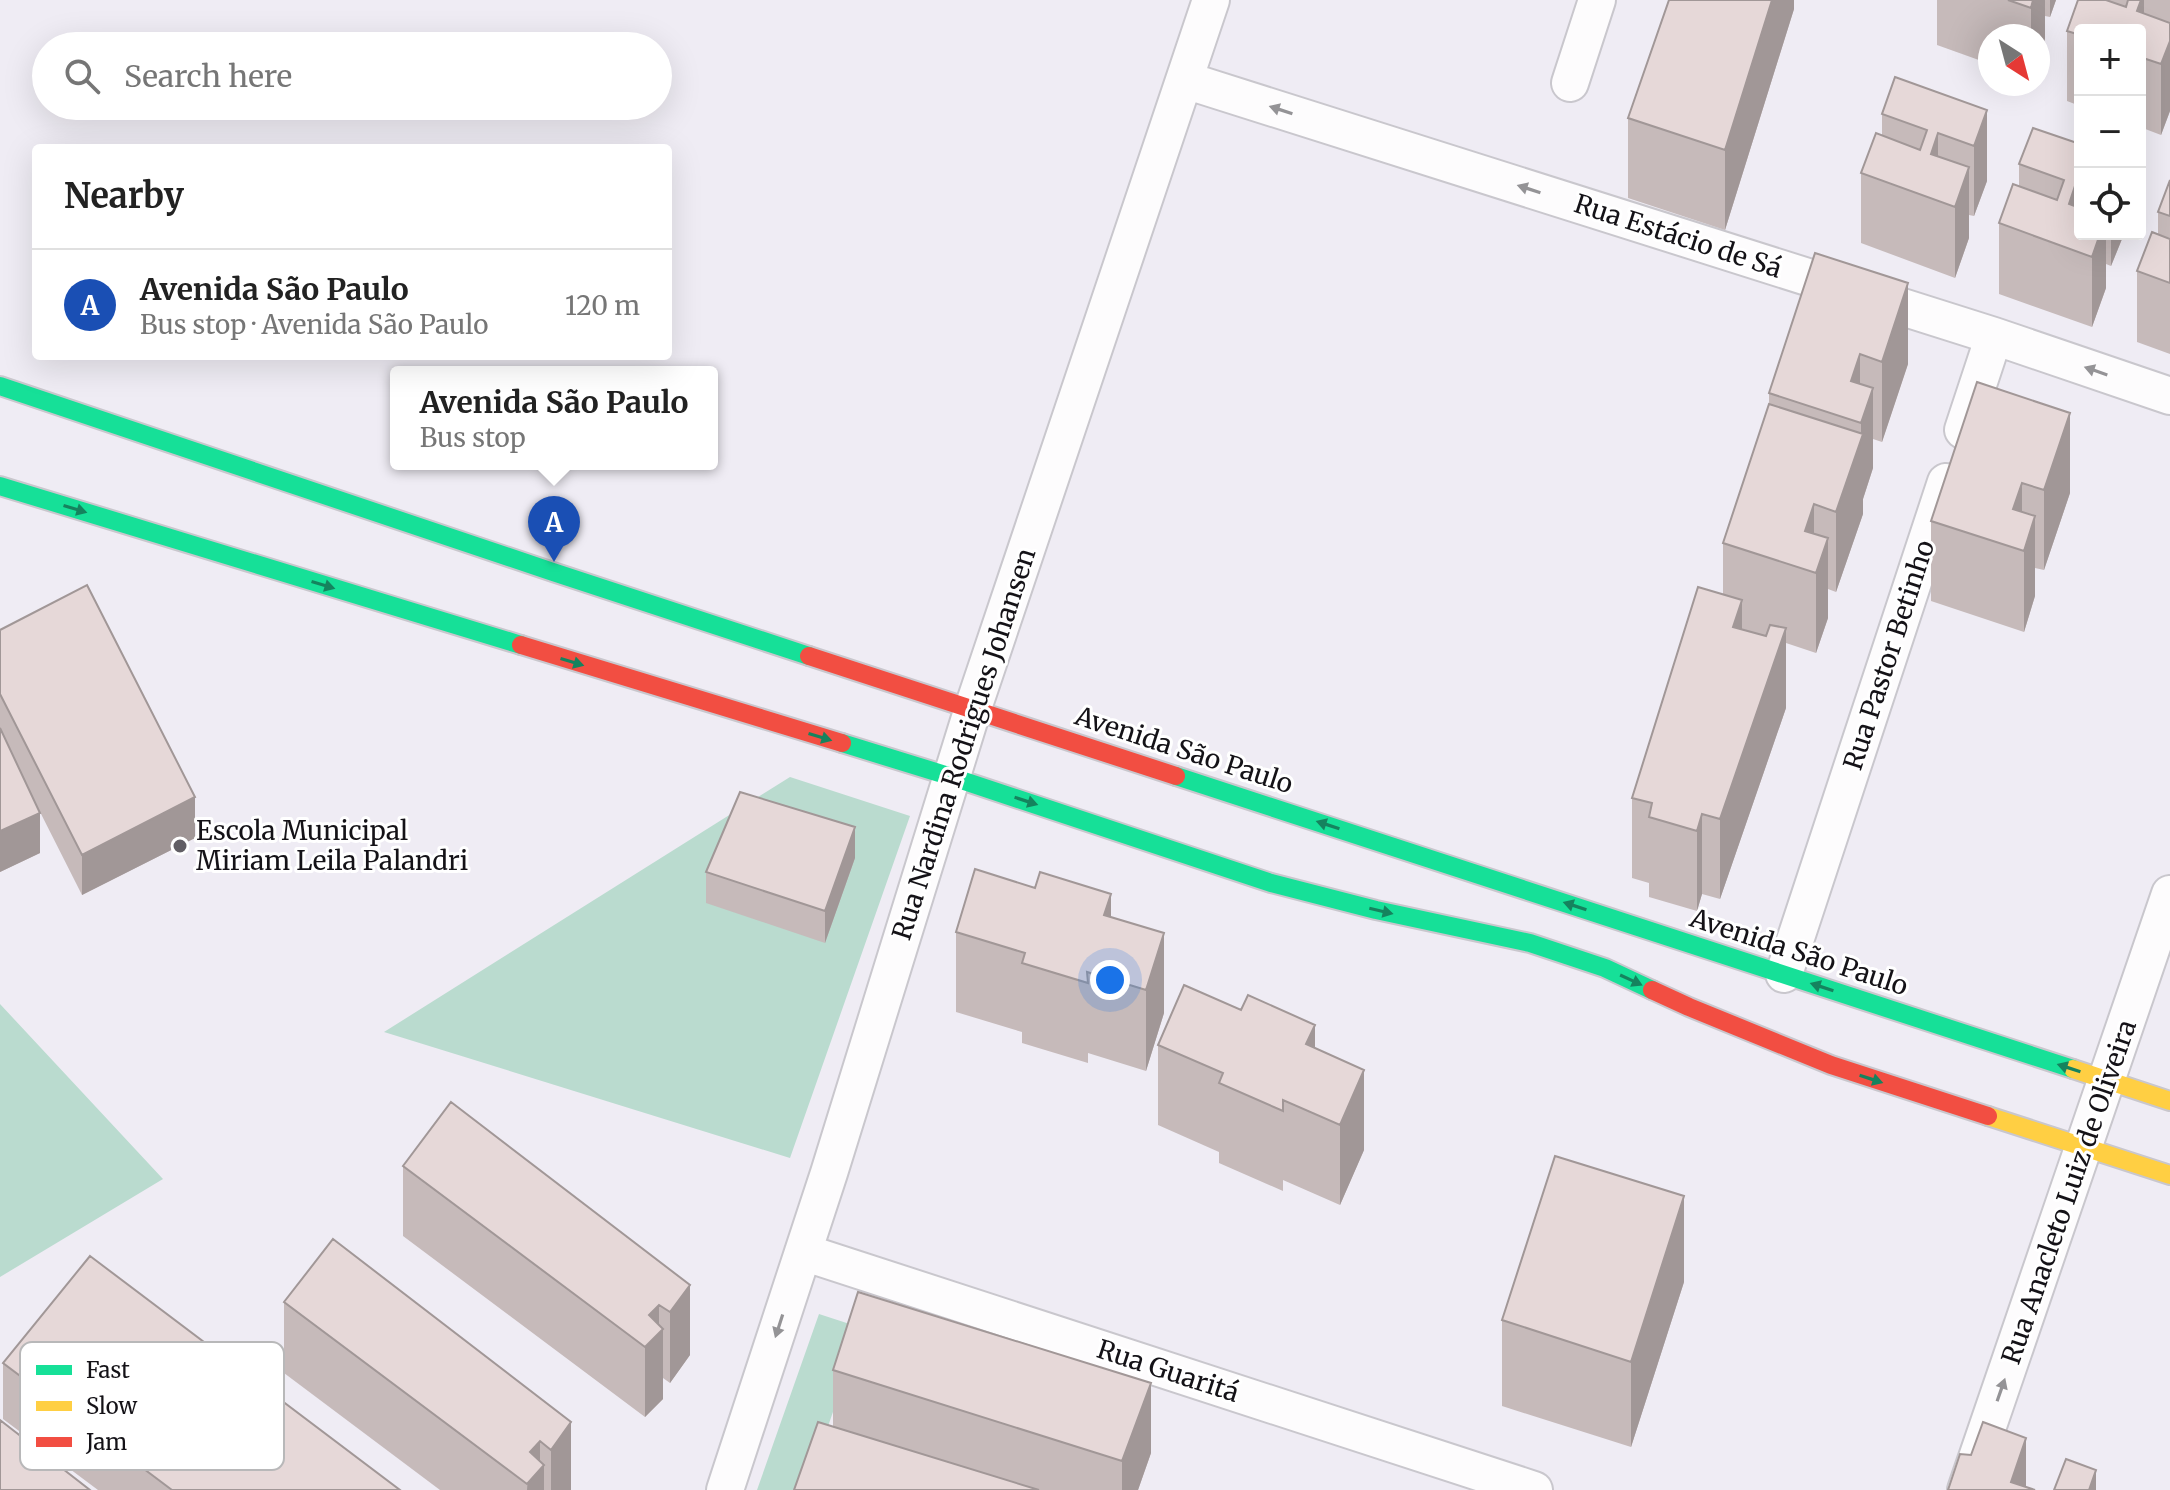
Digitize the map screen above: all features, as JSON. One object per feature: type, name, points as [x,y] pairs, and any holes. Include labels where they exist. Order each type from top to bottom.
[{"type":"main road","name":"Avenida São Paulo","points":[[0,386],[553,572],[2170,1101]]},
{"type":"main road","points":[[0,486],[952,777],[1271,883],[1376,910],[1530,943],[1605,968],[1689,1007],[1831,1065],[2170,1175]]},
{"type":"street","name":"Rua Nardina Rodrigues Johansen","points":[[725,1490],[834,1158],[973,708],[1211,0]]},
{"type":"street","points":[[1570,83],[1597,0]]},
{"type":"street","name":"Rua Estácio de Sá","points":[[1185,80],[1994,336],[2170,396]]},
{"type":"street","name":"Rua Pastor Betinho","points":[[1784,974],[1994,336]]},
{"type":"street","name":"Rua Anacleto Luiz de Oliveira","points":[[1966,1490],[2170,894]]},
{"type":"street","name":"Rua Guaritá","points":[[803,1252],[1471,1481],[1534,1490]]},
{"type":"green space","points":[[790,777],[910,816],[790,1158],[384,1032]]},
{"type":"green space","points":[[0,1004],[163,1179],[0,1277]]},
{"type":"green space","points":[[819,1314],[862,1328],[806,1490],[757,1490]]},
{"type":"building","points":[[1669,0],[1772,0],[1725,150],[1628,118]]},
{"type":"building","points":[[2008,0],[2033,0],[2031,8]]},
{"type":"building","points":[[2078,0],[2106,0],[2126,7],[2128,0],[2141,0],[2137,11],[2170,23],[2170,41],[2161,64],[2146,59],[2146,24],[2074,24],[2074,33],[2067,31]]},
{"type":"building","points":[[1895,77],[1987,110],[1974,146],[1938,133],[1931,154],[1969,167],[1955,207],[1861,173],[1876,133],[1920,150],[1927,130],[1882,114]]},
{"type":"building","points":[[2033,128],[2074,142],[2074,189],[2069,204],[2074,206],[2074,240],[2098,240],[2092,257],[1999,223],[2013,184],[2057,200],[2064,180],[2019,164]]},
{"type":"building","points":[[2170,180],[2170,216],[2158,212]]},
{"type":"building","points":[[2152,232],[2170,239],[2170,283],[2137,271]]},
{"type":"building","points":[[1815,253],[1908,283],[1882,362],[1860,354],[1851,381],[1873,388],[1861,423],[1769,393]]},
{"type":"building","points":[[1977,382],[2070,413],[2044,490],[2022,483],[2013,509],[2035,516],[2024,551],[1931,521]]},
{"type":"building","points":[[1769,404],[1863,434],[1836,512],[1814,504],[1805,531],[1828,538],[1816,573],[1723,543]]},
{"type":"building","points":[[87,585],[195,797],[82,855],[0,694],[0,630]]},
{"type":"building","points":[[1698,587],[1742,600],[1733,627],[1766,636],[1770,625],[1786,628],[1720,819],[1702,814],[1697,831],[1649,817],[1652,803],[1632,798]]},
{"type":"building","points":[[0,728],[40,813],[0,831]]},
{"type":"building","points":[[740,792],[855,827],[825,911],[706,872]]},
{"type":"building","points":[[975,869],[1035,888],[1040,872],[1111,894],[1104,915],[1164,933],[1146,990],[1087,972],[1088,983],[1022,963],[1025,953],[956,932]]},
{"type":"building","points":[[1184,985],[1241,1010],[1248,995],[1315,1025],[1306,1044],[1364,1070],[1340,1125],[1283,1100],[1283,1111],[1219,1083],[1223,1073],[1158,1045]]},
{"type":"building","points":[[451,1102],[690,1285],[670,1312],[659,1305],[649,1315],[663,1329],[645,1347],[403,1166]]},
{"type":"building","points":[[1555,1156],[1684,1196],[1631,1362],[1502,1320]]},
{"type":"building","points":[[333,1239],[571,1422],[551,1450],[540,1441],[530,1452],[544,1465],[527,1484],[284,1302]]},
{"type":"building","points":[[90,1256],[204,1342],[20,1342]]},
{"type":"building","points":[[858,1292],[1151,1383],[1122,1461],[833,1370]]},
{"type":"building","points":[[20,1342],[20,1376],[3,1363]]},
{"type":"building","points":[[284,1402],[400,1490],[172,1490],[145,1470],[284,1470]]},
{"type":"building","points":[[0,1420],[20,1436],[20,1470],[64,1470],[90,1490],[0,1490]]},
{"type":"building","points":[[818,1422],[1039,1490],[794,1490]]},
{"type":"building","points":[[1983,1422],[2026,1438],[2011,1482],[2035,1490],[1948,1490],[1960,1454],[1971,1455]]},
{"type":"building","points":[[2066,1459],[2096,1470],[2089,1490],[2054,1490]]},
{"type":"traffic: fast","points":[[0,386],[809,656]]},
{"type":"traffic: fast","points":[[0,486],[521,645]]},
{"type":"traffic: fast","points":[[842,743],[1271,883],[1376,910],[1530,943],[1605,968],[1652,990]]},
{"type":"traffic: fast","points":[[1176,776],[2073,1069]]},
{"type":"traffic: slow","points":[[2073,1069],[2170,1101]]},
{"type":"traffic: slow","points":[[1988,1116],[2170,1175]]},
{"type":"traffic: jam","points":[[521,645],[842,743]]},
{"type":"traffic: jam","points":[[809,656],[1176,776]]},
{"type":"traffic: jam","points":[[1652,990],[1831,1065],[1988,1116]]},
{"type":"place","name":"Avenida São Paulo","points":[[554,562]]},
{"type":"place","name":"Escola Municipal Miriam Leila Palandri","points":[[180,846]]}]
